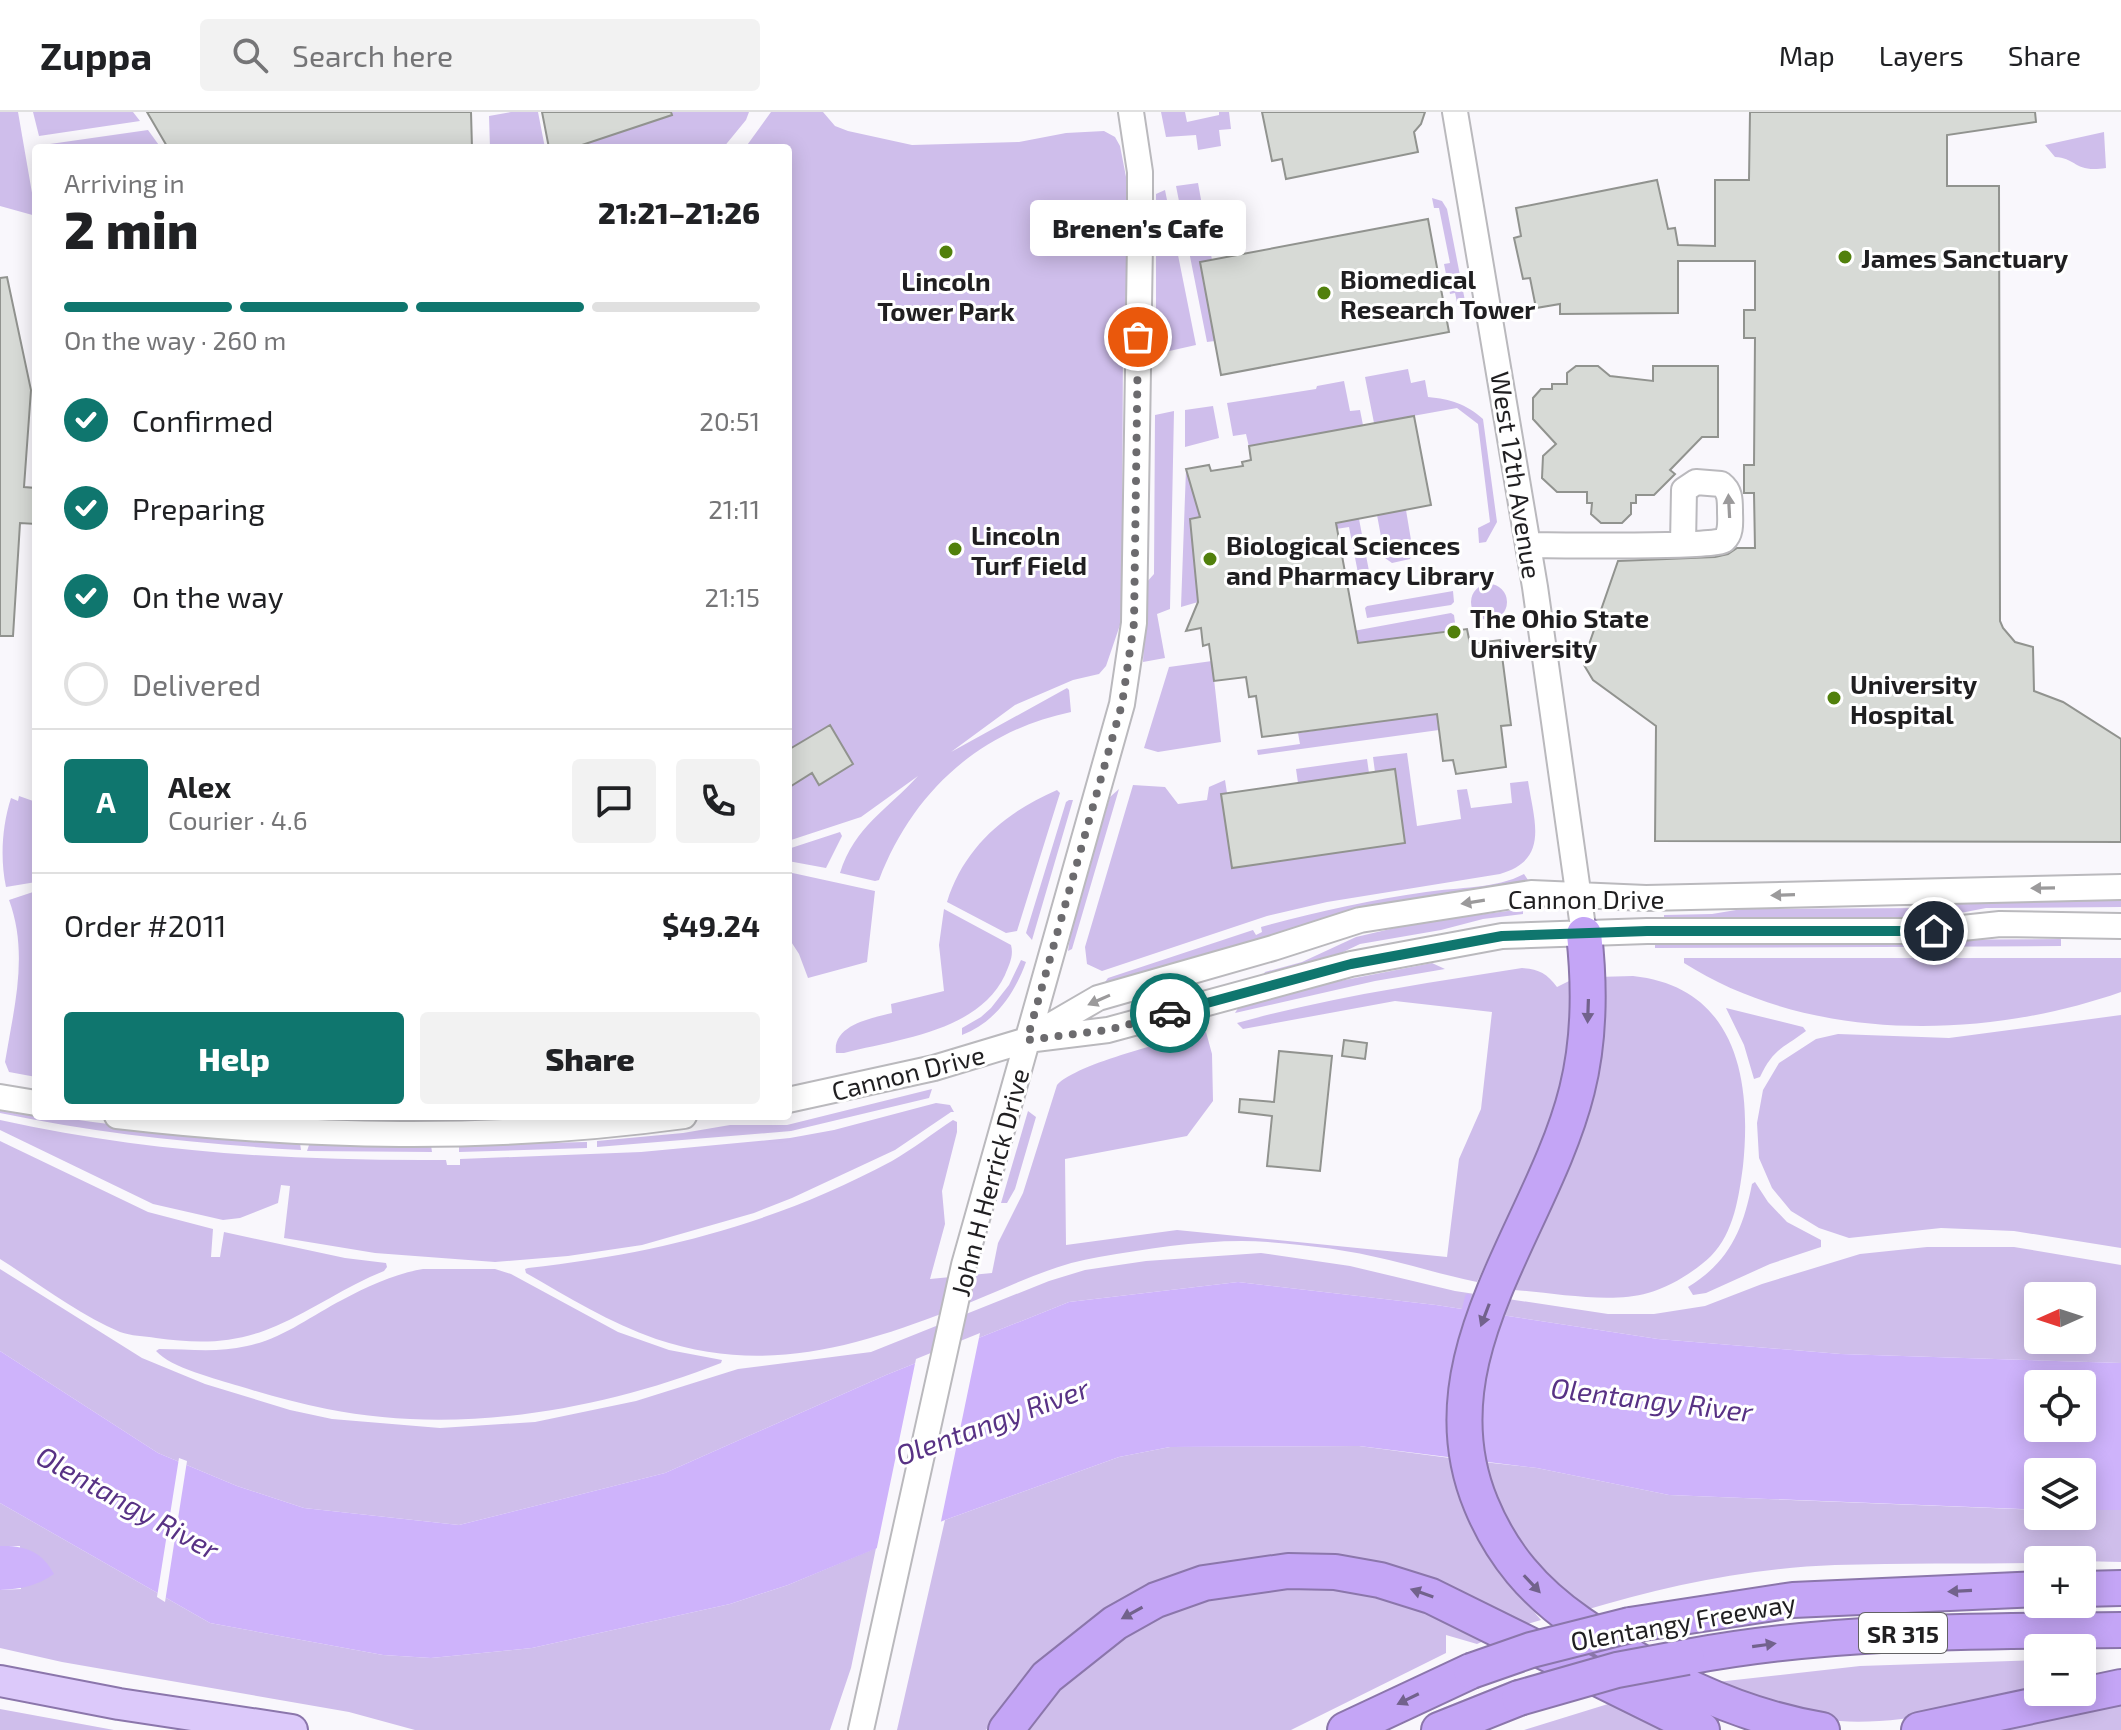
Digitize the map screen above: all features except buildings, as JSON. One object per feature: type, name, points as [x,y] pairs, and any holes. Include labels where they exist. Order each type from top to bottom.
[{"type":"highway","points":[[1584,934],[1589,989],[1583,1061],[1573,1105],[1555,1154],[1477,1334],[1464,1391],[1463,1414],[1469,1468],[1488,1520],[1516,1566],[1535,1589],[1557,1607],[1614,1646],[1698,1692],[1739,1710],[1791,1725],[1822,1730]]},
{"type":"highway","points":[[1006,1730],[1047,1677],[1115,1623],[1142,1607],[1204,1583],[1288,1571],[1380,1580],[1431,1596],[1702,1730]]},
{"type":"highway","points":[[2096,1589],[2121,1588]]},
{"type":"highway","name":"Olentangy Freeway","points":[[1345,1730],[1449,1679],[1531,1650],[1630,1625],[1793,1600],[2024,1590]]},
{"type":"highway","name":"Olentangy Freeway","points":[[1439,1730],[1543,1689],[1617,1670],[1687,1657],[1797,1641],[1888,1634],[2121,1630]]},
{"type":"highway","points":[[1919,1730],[2121,1687]]},
{"type":"main road","points":[[0,1681],[119,1704],[292,1730]]},
{"type":"street","name":"John H Herrick Drive","points":[[861,1730],[964,1265],[1122,704],[1134,623],[1140,188],[1131,112]]},
{"type":"street","name":"West 12th Avenue","points":[[1455,112],[1528,545],[1584,934]]},
{"type":"street","points":[[1528,545],[1683,544]]},
{"type":"street","name":"Cannon Drive","points":[[1027,1040],[1098,998],[1360,920],[1531,893],[1646,898],[2121,887]]},
{"type":"street","name":"Cannon Drive","points":[[792,1099],[934,1068],[1027,1040],[1108,1030],[1351,964],[1502,936],[1934,931],[2000,924],[2121,926]]},
{"type":"street","points":[[0,1097],[32,1102]]},
{"type":"street","points":[[151,1120],[339,1135],[543,1131],[646,1120]]},
{"type":"shaded area","points":[[0,112],[18,112],[32,193],[32,215],[0,206]]},
{"type":"shaded area","points":[[33,112],[133,112],[140,121],[39,136]]},
{"type":"shaded area","points":[[538,112],[544,144],[490,144],[489,116]]},
{"type":"shaded area","points":[[542,112],[749,112],[726,144],[548,144]]},
{"type":"shaded area","points":[[771,112],[823,112],[835,126],[848,131],[912,145],[1019,142],[1066,133],[1104,131],[1115,137],[1120,146],[1127,182],[1130,227],[1123,328],[1121,622],[1106,666],[1099,674],[1073,680],[1015,705],[951,752],[1067,688],[1069,690],[1071,712],[1007,734],[953,770],[910,820],[879,880],[875,881],[840,873],[846,857],[873,819],[918,776],[861,817],[792,840],[792,144],[748,144]]},
{"type":"shaded area","points":[[1161,112],[1185,112],[1187,122],[1229,112],[1231,129],[1219,130],[1221,146],[1198,150],[1196,135],[1166,137]]},
{"type":"shaded area","points":[[148,130],[158,144],[50,144]]},
{"type":"shaded area","points":[[2104,132],[2106,168],[2088,169],[2055,157],[2045,145]]},
{"type":"shaded area","points":[[1198,183],[1212,260],[1200,263],[1215,341],[1207,342],[1176,186]]},
{"type":"shaded area","points":[[1165,190],[1196,345],[1156,354],[1156,194]]},
{"type":"shaded area","points":[[1432,198],[1442,201],[1447,209],[1466,306],[1458,307],[1455,293],[1450,294],[1444,264],[1450,263],[1439,208],[1434,208]]},
{"type":"shaded area","points":[[1408,369],[1411,383],[1425,380],[1428,397],[1458,403],[1483,419],[1497,522],[1486,542],[1479,543],[1478,528],[1490,522],[1478,424],[1457,408],[1374,423],[1365,377]]},
{"type":"shaded area","points":[[1344,381],[1350,411],[1360,410],[1363,425],[1249,447],[1246,434],[1233,436],[1227,403],[1316,389],[1317,386]]},
{"type":"shaded area","points":[[1213,406],[1219,438],[1185,447],[1185,410]]},
{"type":"shaded area","points":[[1174,411],[1170,609],[1157,614],[1165,658],[1143,662],[1146,583],[1154,574],[1155,415]]},
{"type":"shaded area","points":[[1186,469],[1200,517],[1198,602],[1181,607]]},
{"type":"shaded area","points":[[1406,510],[1413,552],[1410,559],[1392,563],[1385,558],[1377,515]]},
{"type":"shaded area","points":[[1359,519],[1369,571],[1358,573],[1349,527],[1336,529],[1335,523]]},
{"type":"shaded area","points":[[1489,584],[1502,589],[1507,602],[1502,615],[1489,620],[1476,615],[1471,602],[1476,589]]},
{"type":"shaded area","points":[[1453,591],[1454,602],[1451,605],[1367,618],[1367,606]]},
{"type":"shaded area","points":[[1451,613],[1456,630],[1301,651],[1299,641]]},
{"type":"shaded area","points":[[1212,661],[1221,742],[1158,752],[1144,748],[1169,667]]},
{"type":"shaded area","points":[[1437,714],[1439,730],[1258,755],[1257,750],[1300,744],[1298,733]]},
{"type":"shaded area","points":[[1407,753],[1417,826],[1461,819],[1457,790],[1467,789],[1471,808],[1512,803],[1510,783],[1528,781],[1535,837],[1526,859],[1516,868],[1500,874],[1327,902],[1267,916],[1102,971],[1087,964],[1085,947],[1133,785],[1165,787],[1178,804],[1207,800],[1209,787],[1225,780],[1227,793],[1221,795],[1232,868],[1405,843],[1395,769],[1375,772],[1373,757]]},
{"type":"shaded area","points":[[1367,759],[1369,773],[1298,783],[1296,769]]},
{"type":"shaded area","points":[[1119,789],[1072,949],[1068,951],[1072,925],[1110,797]]},
{"type":"shaded area","points":[[1057,790],[1060,793],[1017,931],[1006,933],[947,902],[964,864],[989,834],[1021,809]]},
{"type":"shaded area","points":[[19,796],[32,801],[32,883],[6,887],[4,831],[11,798],[18,801]]},
{"type":"shaded area","points":[[1069,800],[1073,800],[1032,940],[1026,933]]},
{"type":"shaded area","points":[[840,832],[842,836],[826,868],[792,862],[792,848]]},
{"type":"shaded area","points":[[792,873],[875,891],[867,962],[808,978],[792,943]]},
{"type":"shaded area","points":[[1524,874],[1528,880],[1520,884],[1107,987],[1105,982],[1108,978],[1253,930],[1256,935],[1262,932],[1261,927],[1384,899],[1489,885]]},
{"type":"shaded area","points":[[32,892],[32,1076],[9,1072],[5,1062],[19,960],[15,920],[9,900]]},
{"type":"shaded area","points":[[2121,897],[2121,907],[1986,908],[1930,919],[1664,920],[1664,915],[1712,914],[1742,909],[1929,908],[1985,898]]},
{"type":"shaded area","points":[[944,909],[1011,945],[1012,953],[1005,975],[993,994],[976,1009],[935,1030],[836,1053],[840,1036],[855,1024],[892,1013],[891,1004],[944,991],[939,945]]},
{"type":"shaded area","points":[[1523,909],[1523,914],[1360,944],[1318,964],[1263,975],[1302,962],[1356,937],[1416,923]]},
{"type":"shaded area","points":[[2061,939],[2061,946],[1655,948],[1655,941]]},
{"type":"shaded area","points":[[1684,958],[2121,958],[2121,992],[2068,1008],[2013,1019],[1956,1025],[1898,1026],[1842,1020],[1786,1008],[1733,989],[1684,963]]},
{"type":"shaded area","points":[[1021,960],[1026,962],[1002,1006],[984,1023],[962,1035],[962,1028],[991,1008],[1009,985]]},
{"type":"shaded area","points":[[1432,963],[1445,969],[1375,981],[1235,1013],[1240,1005],[1319,985]]},
{"type":"shaded area","points":[[1522,968],[1542,973],[1557,987],[1571,980],[1574,1012],[1570,1050],[1559,1091],[1527,1176],[1477,1282],[1374,1256],[1314,1246],[1247,1241],[1184,1245],[1080,1261],[914,1324],[841,1346],[769,1355],[732,1355],[695,1349],[639,1333],[526,1273],[525,1269],[528,1268],[624,1254],[760,1219],[848,1183],[892,1161],[953,1120],[957,1122],[957,1132],[942,1191],[945,1224],[930,1279],[992,1273],[998,1243],[1023,1193],[1057,1085],[1104,1061],[1206,1032],[1212,1054],[1213,1101],[1187,1136],[1065,1159],[1066,1245],[1177,1230],[1447,1257],[1459,1159],[1481,1109],[1492,1012],[1395,1001],[1243,1029],[1237,1023],[1343,998]]},
{"type":"shaded area","points":[[1633,976],[1668,984],[1695,998],[1715,1018],[1730,1042],[1744,1101],[1745,1133],[1740,1189],[1730,1225],[1719,1247],[1704,1262],[1673,1283],[1648,1293],[1599,1298],[1514,1290],[1547,1207],[1597,977]]},
{"type":"shaded area","points":[[1726,1008],[1803,1027],[1806,1031],[1779,1050],[1760,1077],[1754,1079],[1744,1045]]},
{"type":"shaded area","points":[[2121,1015],[2121,1248],[2014,1231],[1941,1228],[1849,1238],[1819,1228],[1791,1211],[1772,1188],[1759,1158],[1757,1123],[1763,1090],[1779,1063],[1816,1039],[1838,1034],[1949,1038]]},
{"type":"shaded area","points":[[932,1089],[929,1098],[791,1131],[597,1147],[597,1141],[730,1125],[787,1125]]},
{"type":"shaded area","points":[[936,1103],[950,1105],[954,1112],[895,1150],[754,1213],[642,1245],[568,1256],[495,1262],[375,1253],[284,1238],[290,1186],[281,1185],[278,1203],[240,1218],[223,1220],[153,1204],[0,1130],[0,1120],[111,1140],[222,1153],[333,1159],[446,1160],[447,1165],[460,1165],[460,1159],[641,1152],[790,1138],[834,1130]]},
{"type":"shaded area","points":[[0,1107],[32,1113],[32,1119],[0,1113]]},
{"type":"shaded area","points":[[1028,1111],[1036,1117],[1015,1189],[1007,1203],[1001,1203]]},
{"type":"shaded area","points":[[38,1120],[81,1120],[300,1143],[301,1150],[188,1141]]},
{"type":"shaded area","points":[[0,1141],[148,1212],[213,1229],[211,1257],[220,1257],[224,1232],[345,1258],[386,1263],[387,1267],[290,1320],[246,1336],[217,1341],[187,1341],[120,1332],[74,1308],[0,1259]]},
{"type":"shaded area","points":[[587,1142],[587,1148],[459,1152],[459,1145]]},
{"type":"shaded area","points":[[309,1145],[431,1145],[432,1152],[307,1151]]},
{"type":"shaded area","points":[[1755,1182],[1787,1222],[1821,1240],[1821,1247],[1770,1264],[1706,1293],[1693,1295],[1688,1287],[1714,1267],[1732,1243]]},
{"type":"shaded area","points":[[1927,1247],[2014,1247],[2121,1265],[2121,1363],[1841,1354],[1658,1339],[1436,1305],[1238,1282],[1069,1302],[886,1375],[665,1473],[459,1525],[304,1508],[237,1486],[158,1453],[0,1351],[0,1269],[142,1358],[205,1384],[290,1410],[332,1419],[440,1428],[535,1422],[636,1401],[738,1369],[871,1352],[1049,1281],[1085,1270],[1146,1261],[1261,1253],[1350,1266],[1455,1291],[1608,1314],[1654,1314],[1705,1306],[1762,1284],[1860,1254]]},
{"type":"shaded area","points":[[423,1269],[495,1269],[511,1274],[618,1332],[669,1350],[722,1360],[674,1380],[577,1406],[477,1419],[426,1420],[327,1409],[294,1401],[195,1372],[172,1363],[156,1351],[225,1349],[260,1343],[371,1285]]},
{"type":"shaded area","points":[[1359,1446],[1450,1458],[1460,1495],[1495,1566],[1541,1620],[1524,1625],[1429,1577],[1390,1566],[1254,1559],[1217,1564],[1183,1574],[1104,1609],[1046,1657],[1012,1692],[986,1730],[897,1730],[945,1520],[1119,1457],[1170,1447]]},
{"type":"shaded area","points":[[1483,1462],[1537,1468],[1669,1495],[2024,1509],[2024,1530],[2096,1530],[2096,1510],[2121,1510],[2121,1562],[2096,1561],[2096,1546],[2024,1546],[2024,1563],[1860,1564],[1771,1570],[1707,1580],[1582,1611],[1543,1578],[1501,1518]]},
{"type":"shaded area","points":[[0,1503],[210,1623],[383,1655],[431,1658],[532,1648],[730,1604],[788,1585],[876,1548],[851,1668],[830,1730],[415,1730],[349,1712],[62,1662],[0,1648],[0,1590],[21,1589],[20,1546],[0,1546]]},
{"type":"shaded area","points":[[1312,1584],[1378,1591],[1490,1638],[1477,1644],[1446,1635],[1446,1653],[1291,1730],[1022,1730],[1052,1691],[1108,1643],[1184,1603]]},
{"type":"shaded area","points":[[2024,1660],[2024,1697],[1904,1719],[1848,1722],[1809,1716],[1717,1682],[1860,1666]]},
{"type":"shaded area","points":[[1608,1704],[1665,1730],[1524,1730]]},
{"type":"shaded area","points":[[2121,1704],[2121,1730],[2004,1730]]},
{"type":"shaded area","points":[[0,1709],[114,1730],[0,1730]]},
{"type":"water","name":"Olentangy River","points":[[1238,1282],[1436,1305],[1658,1339],[1841,1354],[2121,1363],[2121,1510],[2096,1510],[2096,1458],[2024,1458],[2024,1509],[1669,1495],[1537,1468],[1359,1446],[1170,1447],[1119,1457],[945,1520],[788,1585],[730,1604],[532,1648],[431,1658],[383,1655],[210,1623],[0,1503],[0,1351],[158,1453],[237,1486],[304,1508],[459,1525],[665,1473],[886,1375],[1069,1302]]},
{"type":"water","points":[[0,1546],[32,1551],[44,1560],[54,1574],[28,1586],[0,1590]]},
{"type":"pier","points":[[980,1333],[940,1526],[876,1552],[916,1359]]},
{"type":"pier","points":[[179,1458],[187,1461],[165,1602],[157,1597]]},
{"type":"waterway","points":[[1465,1309],[1468,1297]]},
{"type":"way so far","points":[[1138,337],[1134,623],[1122,704],[1027,1040],[1108,1030],[1170,1013]]},
{"type":"place","name":"Lincoln Tower Park","points":[[946,252]]},
{"type":"place","name":"James Sanctuary","points":[[1845,257]]},
{"type":"place","name":"Biomedical Research Tower","points":[[1324,293]]},
{"type":"place","name":"Brenen’s Cafe","points":[[1138,337]]},
{"type":"place","name":"Lincoln Turf Field","points":[[955,549]]},
{"type":"place","name":"Biological Sciences and Pharmacy Library","points":[[1210,559]]},
{"type":"place","name":"The Ohio State University","points":[[1454,632]]},
{"type":"place","name":"University Hospital","points":[[1834,698]]},
{"type":"route","points":[[1170,1013],[1351,964],[1502,936],[1647,931],[1934,931]]}]
